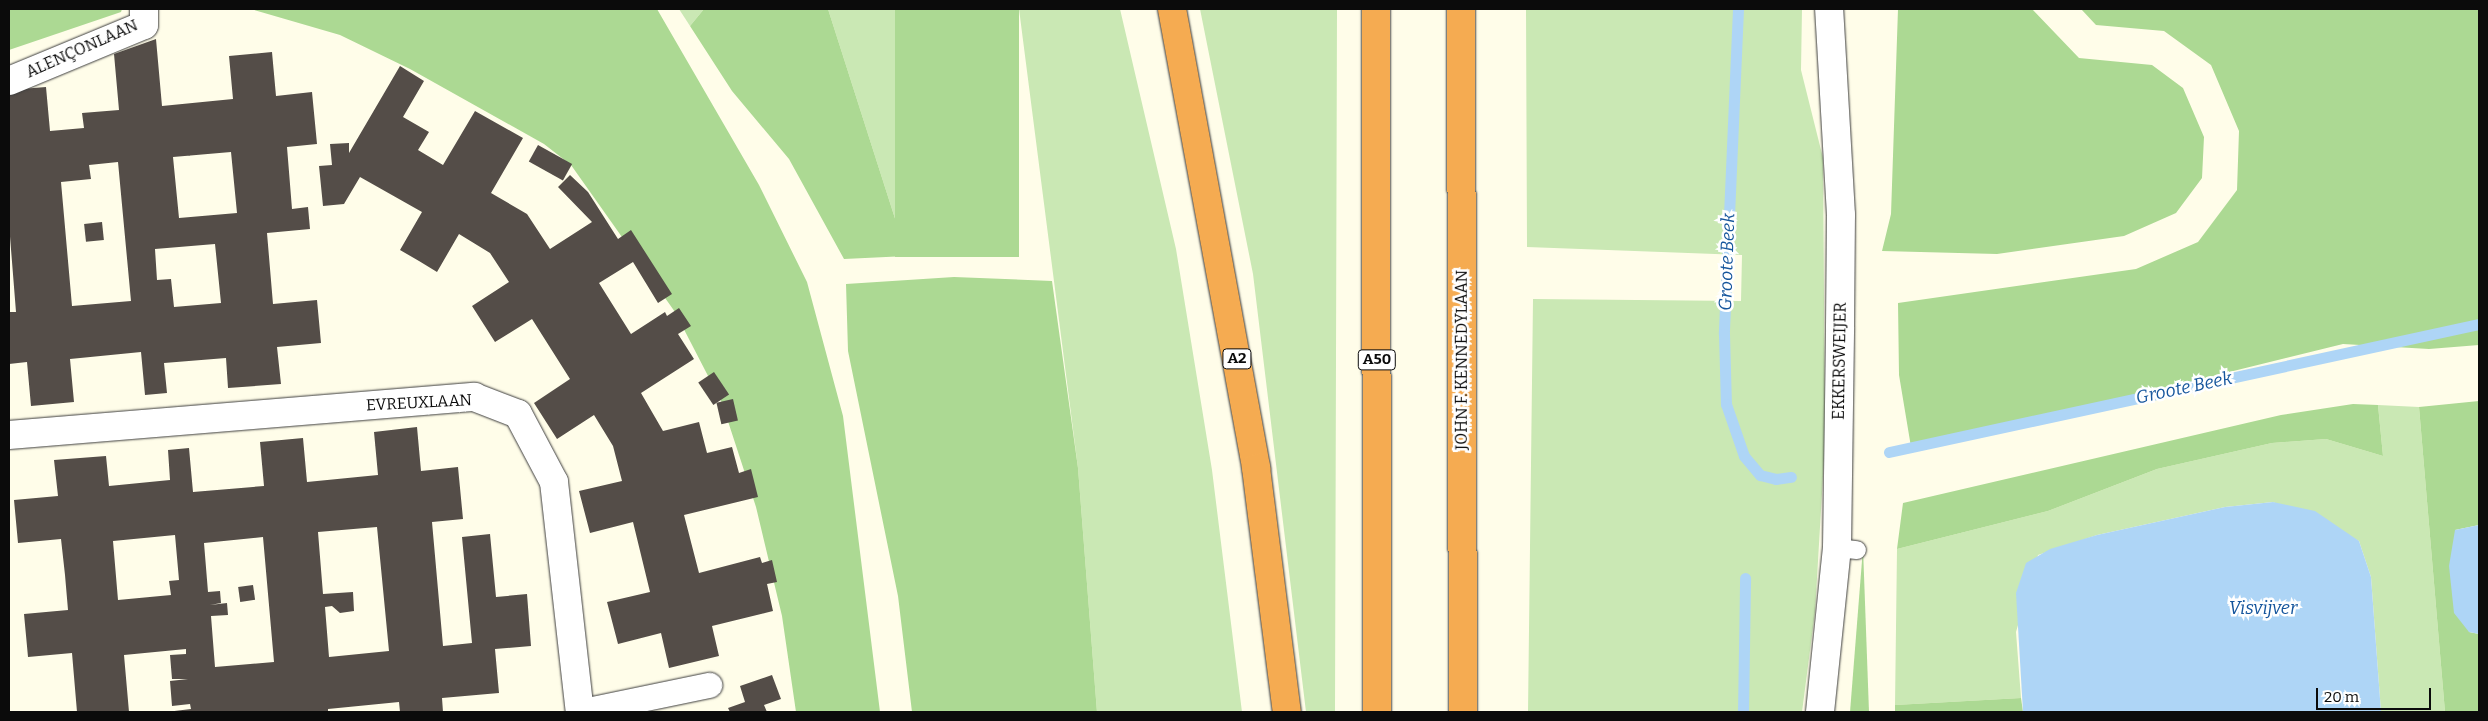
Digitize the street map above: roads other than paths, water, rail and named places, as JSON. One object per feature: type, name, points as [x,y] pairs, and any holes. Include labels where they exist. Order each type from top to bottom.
[{"type":"highway","name":"A2","points":[[1172,9],[1256,468],[1288,712]]},
{"type":"highway","name":"A50","points":[[1376,9],[1377,712]]},
{"type":"highway","name":"JOHN F. KENNEDYLAAN","points":[[1461,9],[1463,712]]},
{"type":"highway","points":[[1461,62],[1465,9]]},
{"type":"street","name":"ALENÇONLAAN","points":[[9,81],[144,25],[144,9]]},
{"type":"street","name":"EKKERSWEIJER","points":[[1820,712],[1847,549],[1841,221],[1829,9]]},
{"type":"street","name":"EVREUXLAAN","points":[[9,435],[474,397],[518,414],[554,482],[582,712]]},
{"type":"street","points":[[582,712],[709,685]]},
{"type":"water","name":"Visvijver","points":[[2273,502],[2315,511],[2359,541],[2371,577],[2381,712],[2023,712],[2016,593],[2026,563],[2050,549],[2097,535],[2225,507]]},
{"type":"water","points":[[2479,525],[2479,634],[2469,632],[2454,613],[2449,566],[2455,530]]},
{"type":"waterway","name":"Groote Beek","points":[[1738,9],[1724,334],[1726,404],[1744,456],[1760,475],[1776,479],[1791,477]]},
{"type":"waterway","name":"Groote Beek","points":[[1889,452],[2479,324]]},
{"type":"waterway","points":[[1743,712],[1745,578]]}]
